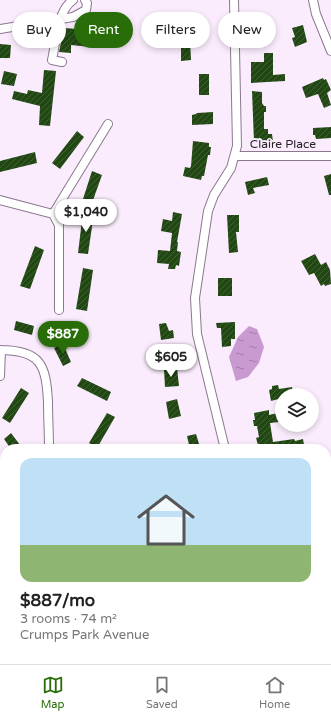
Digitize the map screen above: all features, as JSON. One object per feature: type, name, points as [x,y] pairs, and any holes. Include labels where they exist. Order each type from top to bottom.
[{"type":"street","points":[[64,12],[66,7],[73,0]]},
{"type":"street","points":[[66,18],[80,14],[86,10],[87,3],[85,0]]},
{"type":"street","points":[[224,444],[197,334],[195,298],[208,211],[214,195],[231,168],[237,146],[234,0]]},
{"type":"street","points":[[313,0],[316,14],[331,51]]},
{"type":"street","points":[[0,29],[12,27]]},
{"type":"street","points":[[55,48],[52,60],[62,62]]},
{"type":"street","points":[[53,214],[108,124]]},
{"type":"street","name":"Claire Place","points":[[235,156],[331,156]]},
{"type":"street","points":[[0,200],[53,214],[59,225],[59,310]]},
{"type":"street","points":[[0,376],[1,350],[26,353],[37,360],[43,368],[47,386],[49,444]]},
{"type":"street","points":[[0,544],[0,574]]},
{"type":"water","points":[[249,326],[257,329],[264,347],[259,363],[248,377],[236,381],[229,357],[238,337]]},
{"type":"building","points":[[303,25],[307,42],[295,47],[292,38],[295,37],[292,28]]},
{"type":"building","points":[[66,28],[74,29],[74,45],[71,45],[71,53],[59,52],[60,48],[66,48]]},
{"type":"building","points":[[0,44],[11,45],[10,58],[0,58]]},
{"type":"building","points":[[181,48],[190,48],[191,60],[181,61]]},
{"type":"building","points":[[264,53],[273,53],[273,75],[285,74],[285,81],[251,83],[251,62],[264,62]]},
{"type":"building","points":[[44,70],[56,71],[50,126],[39,125],[40,106],[12,99],[14,91],[27,94],[28,90],[42,93]]},
{"type":"building","points":[[4,71],[17,74],[14,86],[1,84]]},
{"type":"building","points":[[199,74],[209,74],[209,95],[199,95]]},
{"type":"building","points":[[323,78],[324,80],[326,79],[331,90],[327,93],[331,105],[324,108],[318,94],[306,98],[302,87]]},
{"type":"building","points":[[252,91],[262,92],[262,103],[266,106],[266,112],[264,112],[264,129],[268,129],[268,134],[272,134],[273,142],[254,142]]},
{"type":"building","points":[[213,112],[213,124],[192,125],[192,115],[197,113]]},
{"type":"building","points":[[331,127],[331,138],[316,139],[315,135],[313,135],[313,128]]},
{"type":"building","points":[[77,131],[84,137],[60,169],[52,163]]},
{"type":"building","points":[[193,141],[209,143],[209,147],[211,147],[204,176],[202,176],[201,180],[183,176],[185,167],[190,168],[191,166]]},
{"type":"building","points":[[35,152],[37,163],[0,172],[0,161]]},
{"type":"building","points":[[92,171],[102,175],[92,203],[83,199]]},
{"type":"building","points":[[331,174],[331,195],[329,195],[324,176]]},
{"type":"building","points":[[267,177],[269,185],[253,188],[255,193],[248,195],[245,182]]},
{"type":"building","points":[[83,212],[94,213],[88,254],[78,253]]},
{"type":"building","points":[[173,212],[182,214],[177,242],[177,251],[181,252],[179,266],[176,265],[175,269],[168,269],[169,264],[157,263],[158,250],[170,251],[172,233],[161,231],[163,219],[172,221]]},
{"type":"building","points":[[227,215],[239,215],[239,232],[236,232],[238,252],[229,253]]},
{"type":"building","points":[[35,246],[44,250],[30,289],[20,286]]},
{"type":"building","points":[[315,254],[321,265],[326,262],[330,270],[331,284],[325,286],[324,284],[321,286],[314,273],[309,275],[301,261]]},
{"type":"building","points":[[83,268],[93,270],[87,311],[76,309]]},
{"type":"building","points":[[218,278],[232,278],[232,296],[218,296]]},
{"type":"building","points":[[16,321],[34,326],[32,335],[14,330]]},
{"type":"building","points":[[235,322],[235,339],[231,339],[231,346],[222,347],[221,328],[217,328],[216,323]]},
{"type":"building","points":[[166,323],[169,331],[173,330],[174,338],[161,340],[159,324]]},
{"type":"building","points":[[63,344],[71,362],[63,366],[54,348]]},
{"type":"building","points":[[177,368],[179,386],[165,387],[164,369]]},
{"type":"building","points":[[82,378],[111,392],[107,401],[77,386]]},
{"type":"building","points":[[278,385],[279,388],[275,388],[275,400],[271,401],[269,390],[272,389],[272,386]]},
{"type":"building","points":[[21,388],[29,393],[10,423],[2,418]]},
{"type":"building","points":[[177,399],[181,416],[169,419],[166,402]]},
{"type":"building","points":[[269,410],[269,415],[275,414],[275,422],[270,423],[273,442],[303,439],[304,444],[258,444],[256,438],[259,437],[257,426],[254,426],[253,420],[255,420],[254,413]]},
{"type":"building","points":[[107,413],[115,417],[99,444],[89,443]]},
{"type":"building","points":[[11,433],[19,444],[8,444],[4,439]]},
{"type":"building","points":[[196,434],[199,444],[189,444],[187,436]]},
{"type":"waterway","points":[[23,664],[32,664]]}]
